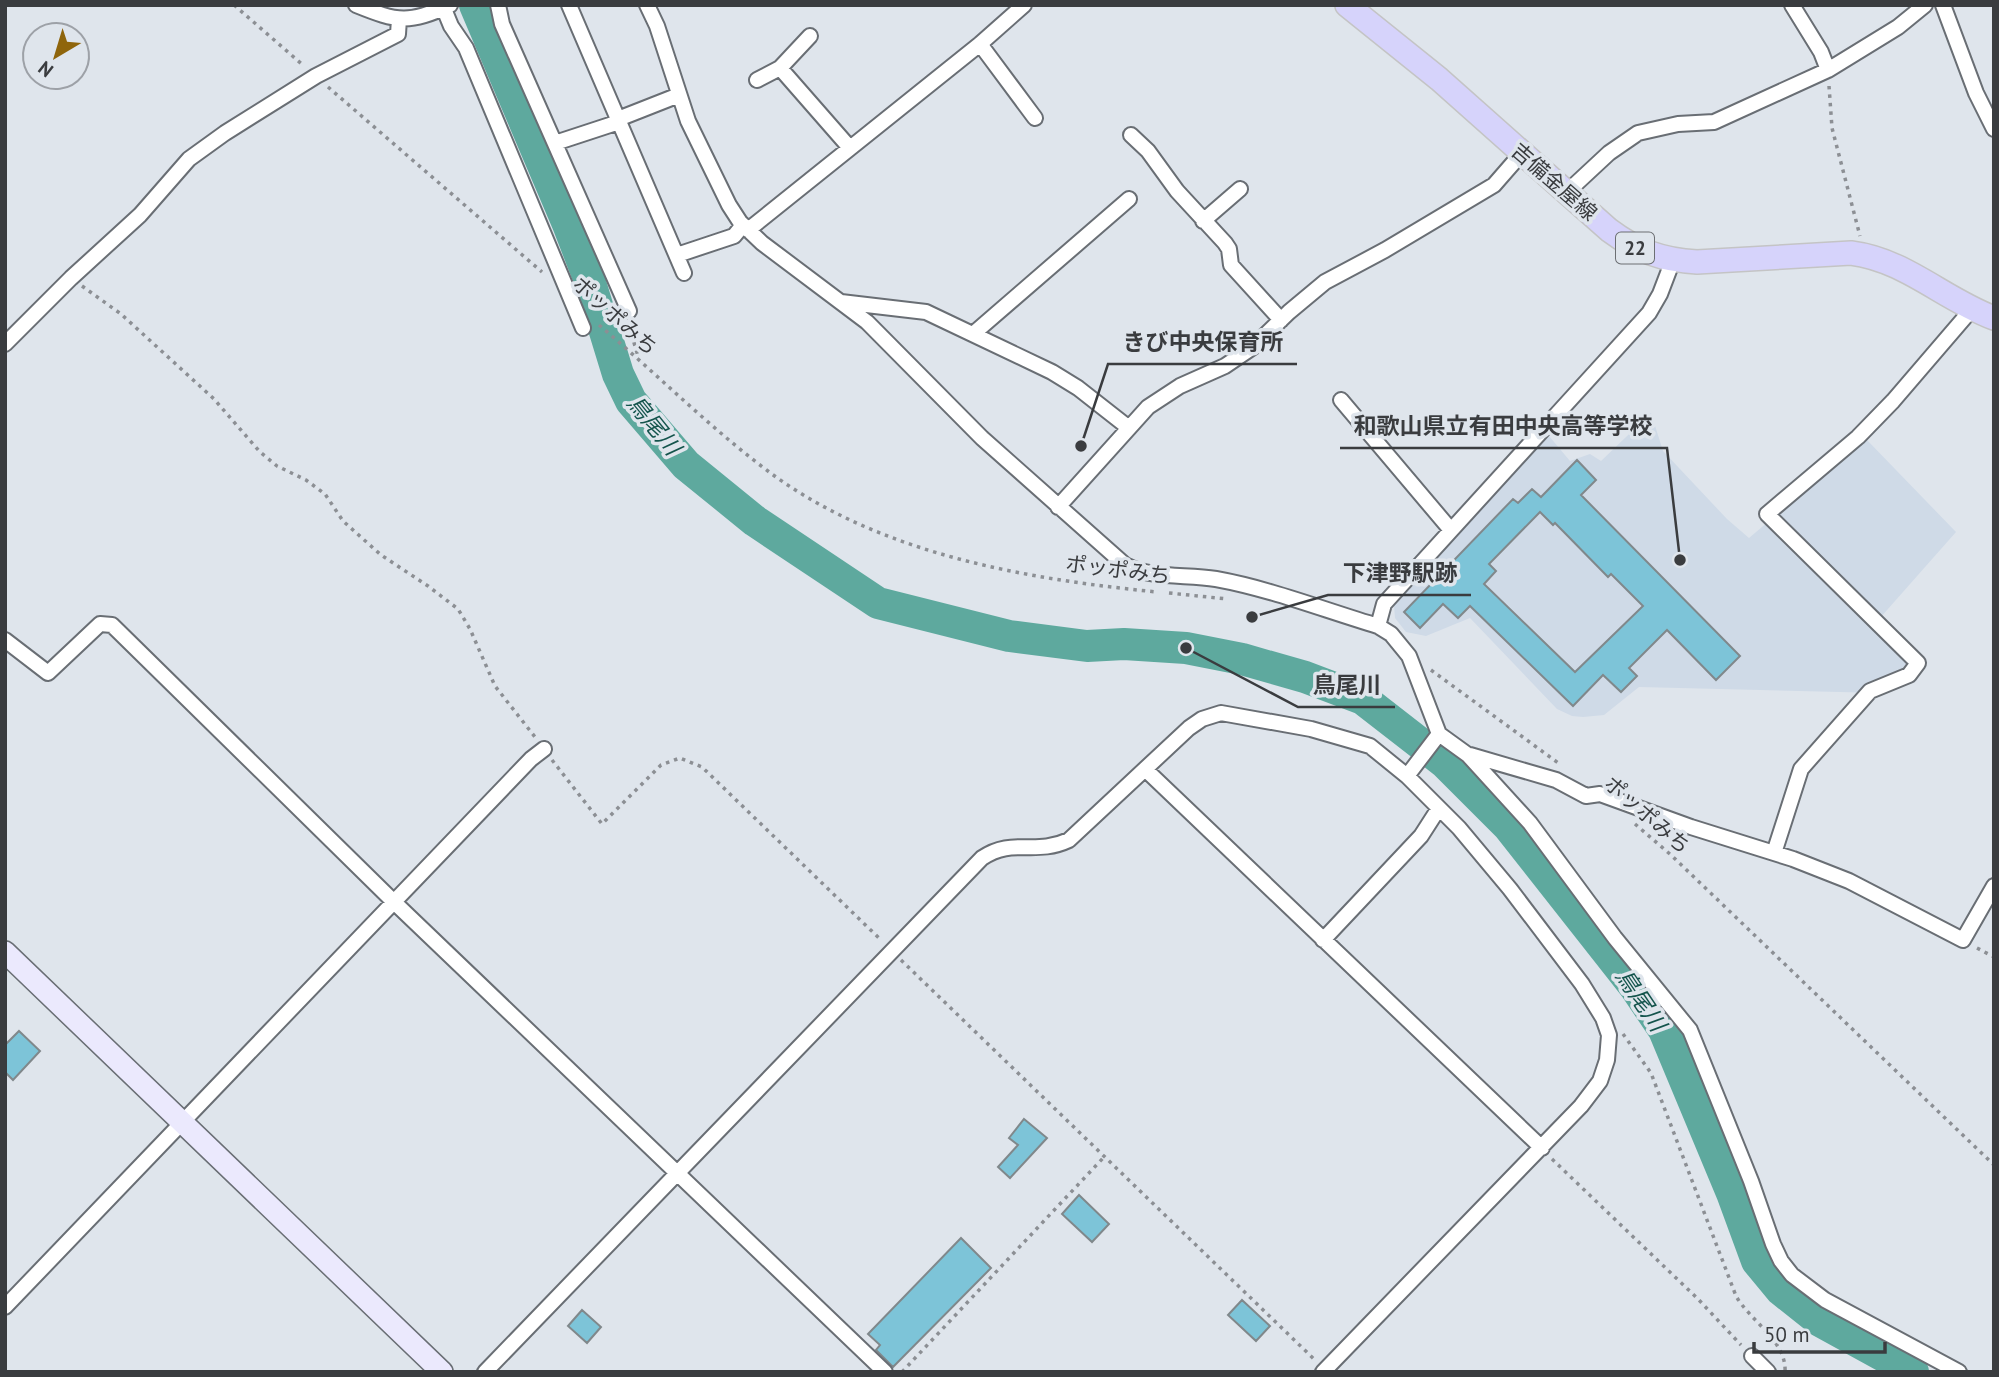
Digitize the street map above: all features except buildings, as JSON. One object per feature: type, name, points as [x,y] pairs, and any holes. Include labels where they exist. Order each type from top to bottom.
[{"type":"main road","name":"吉備金屋線","points":[[1348,5],[1439,79],[1521,154],[1623,241],[1647,253],[1673,260],[1697,262],[1864,254],[1889,261],[1972,309],[1994,318]]},
{"type":"street","points":[[356,5],[398,19],[427,16],[447,7],[450,26],[466,48],[578,306],[583,328]]},
{"type":"street","points":[[498,5],[502,24],[629,311]]},
{"type":"street","points":[[569,5],[684,273]]},
{"type":"street","points":[[647,5],[657,26],[688,121],[729,205],[745,228],[867,322],[982,438],[1125,565],[1135,571],[1214,579],[1249,586],[1378,626],[1391,634],[1409,656],[1437,737],[1468,755],[1556,780],[1586,796],[1600,794],[1849,881],[1963,940],[1994,886]]},
{"type":"street","points":[[677,255],[734,236],[850,148],[980,44],[1024,5]]},
{"type":"street","points":[[1792,5],[1821,52],[1828,70]]},
{"type":"street","points":[[1566,193],[1609,153],[1638,133],[1678,124],[1714,122],[1828,70],[1898,27],[1925,5]]},
{"type":"street","points":[[1943,5],[1976,93],[1994,129]]},
{"type":"street","points":[[5,344],[71,278],[140,215],[189,159],[316,76],[398,34],[398,19]]},
{"type":"street","points":[[757,80],[780,68],[810,36]]},
{"type":"street","points":[[980,44],[1035,118]]},
{"type":"street","points":[[780,68],[850,148]]},
{"type":"street","points":[[555,142],[619,120],[679,95]]},
{"type":"street","points":[[1131,135],[1148,151],[1203,221],[1226,243],[1231,265],[1281,320]]},
{"type":"street","points":[[1058,507],[1148,407],[1164,396],[1225,366],[1253,347],[1325,282],[1385,250],[1494,185],[1521,154]]},
{"type":"street","points":[[1203,221],[1240,189]]},
{"type":"street","points":[[973,334],[1129,199]]},
{"type":"street","points":[[1378,626],[1384,604],[1550,425],[1649,313],[1660,294],[1673,260]]},
{"type":"street","points":[[839,301],[926,312],[1052,372],[1078,388],[1129,428]]},
{"type":"street","points":[[1774,853],[1801,769],[1870,691],[1909,675],[1918,663],[1767,513],[1858,437],[1893,401],[1972,309]]},
{"type":"street","points":[[1341,400],[1450,530]]},
{"type":"street","points":[[5,640],[48,673],[100,624],[112,625],[395,903],[885,1372]]},
{"type":"street","points":[[485,1372],[982,858],[1005,846],[1035,849],[1056,846],[1069,839],[1189,728],[1202,719],[1221,713],[1311,729],[1370,746],[1410,772],[1510,888],[1583,984],[1603,1018],[1609,1035],[1609,1046],[1600,1081],[1581,1106],[1324,1371]]},
{"type":"street","points":[[1410,772],[1437,737]]},
{"type":"street","points":[[5,1307],[531,759],[544,749]]},
{"type":"street","points":[[1468,755],[1530,823],[1615,937],[1690,1030],[1773,1244],[1792,1275],[1825,1300],[1959,1372]]},
{"type":"street","points":[[1146,770],[1542,1148]]},
{"type":"street","points":[[1323,940],[1420,836],[1439,808]]},
{"type":"street","points":[[5,952],[442,1372]]},
{"type":"street","points":[[1752,1356],[1768,1372]]},
{"type":"path","name":"ポッポみち","points":[[234,5],[549,278]]},
{"type":"path","points":[[1828,70],[1832,128],[1864,254]]},
{"type":"path","points":[[71,278],[121,314],[214,399],[260,452],[277,466],[306,480],[326,494],[343,521],[381,555],[457,609],[470,629],[495,686],[602,824],[661,765],[680,758],[702,767],[1324,1371]]},
{"type":"path","name":"ポッポみち","points":[[578,306],[750,456],[777,477],[838,513],[909,544],[992,568],[1230,600]]},
{"type":"path","points":[[1409,656],[1569,771]]},
{"type":"path","name":"ポッポみち","points":[[1630,820],[1994,1165]]},
{"type":"path","points":[[1603,1018],[1629,1041],[1651,1073],[1727,1278],[1742,1308],[1776,1345],[1786,1366],[1785,1372]]},
{"type":"path","points":[[1542,1148],[1752,1356]]},
{"type":"path","points":[[902,1372],[1105,1156]]},
{"type":"shaded area","points":[[1651,413],[1663,451],[1727,519],[1749,538],[1866,439],[1956,532],[1880,618],[1926,662],[1906,682],[1881,693],[1639,687],[1604,715],[1583,717],[1572,716],[1557,709],[1470,618],[1426,636],[1406,632],[1395,618],[1394,605],[1454,534],[1549,436],[1570,461],[1590,454],[1601,461]]},
{"type":"waterway","name":"鳥尾川","points":[[475,5],[568,224],[588,276],[618,374],[631,401],[686,465],[755,521],[878,603],[1009,636],[1087,646],[1124,644],[1186,648],[1242,659],[1305,677],[1363,699],[1444,762],[1509,827],[1635,987],[1664,1030],[1732,1193],[1757,1261],[1781,1290],[1820,1321],[1913,1372]]},
{"type":"place","name":"きび中央保育所","points":[[1081,446]]},
{"type":"place","name":"和歌山県立有田中央高等学校","points":[[1680,560]]},
{"type":"place","name":"下津野駅跡","points":[[1252,617]]},
{"type":"place","name":"鳥尾川","points":[[1186,648]]}]
